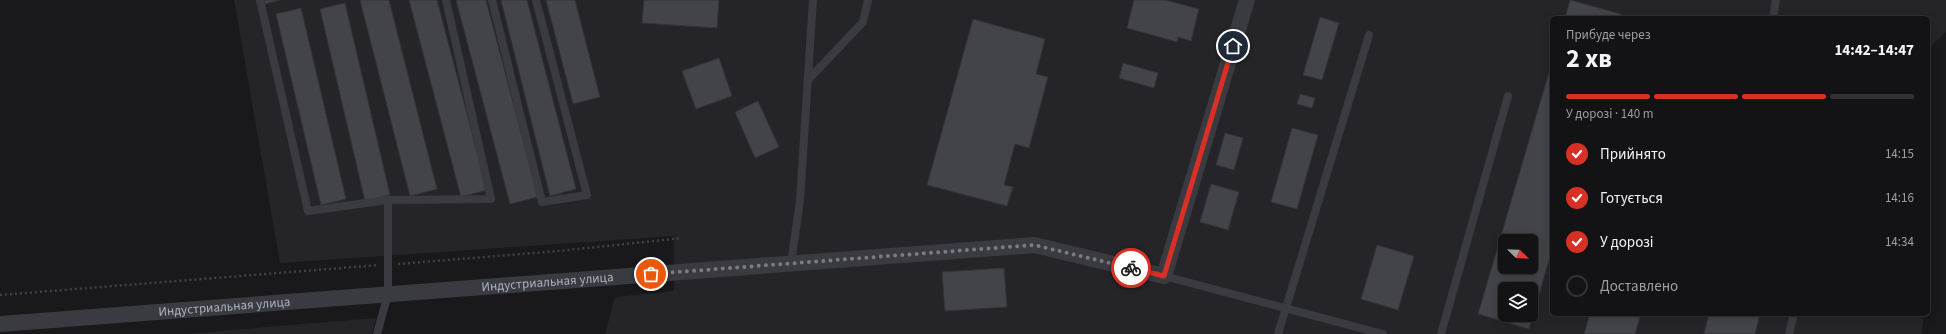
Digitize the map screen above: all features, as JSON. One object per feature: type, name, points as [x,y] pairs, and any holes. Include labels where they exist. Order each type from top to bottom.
[{"type":"street","points":[[1164,276],[1247,0]]},
{"type":"street","name":"Индустриальная улица","points":[[0,324],[1034,245],[1164,276]]},
{"type":"lane","points":[[260,0],[308,211],[388,200],[491,199],[446,0]]},
{"type":"lane","points":[[492,0],[542,202],[587,195],[536,0]]},
{"type":"lane","points":[[790,264],[800,200],[813,0]]},
{"type":"lane","points":[[808,80],[863,22],[868,0]]},
{"type":"lane","points":[[1773,16],[1776,0]]},
{"type":"lane","points":[[1278,334],[1368,35]]},
{"type":"lane","points":[[1440,334],[1508,96]]},
{"type":"lane","points":[[377,334],[388,294],[388,200]]},
{"type":"lane","points":[[1164,276],[1286,307],[1383,334]]},
{"type":"lane","points":[[1789,334],[1794,316]]},
{"type":"path","points":[[0,295],[559,251],[682,238]]},
{"type":"shaded area","points":[[234,0],[1946,0],[1946,32],[1930,47],[1930,16],[1550,16],[1550,316],[1924,316],[1922,334],[605,334],[615,297],[674,291],[674,236],[280,263]]},
{"type":"shaded area","points":[[376,318],[372,334],[183,334]]},
{"type":"building","points":[[264,0],[280,0],[265,4]]},
{"type":"building","points":[[360,0],[389,0],[437,189],[410,196]]},
{"type":"building","points":[[409,0],[437,0],[487,190],[461,197]]},
{"type":"building","points":[[456,0],[486,0],[538,197],[510,204]]},
{"type":"building","points":[[501,0],[527,0],[576,189],[550,196]]},
{"type":"building","points":[[546,0],[575,0],[600,97],[573,104]]},
{"type":"building","points":[[644,0],[719,0],[717,28],[642,23]]},
{"type":"building","points":[[1134,0],[1165,0],[1199,9],[1191,41],[1178,37],[1177,42],[1127,28]]},
{"type":"building","points":[[1570,0],[1621,14],[1620,16],[1566,16]]},
{"type":"building","points":[[345,3],[390,195],[365,201],[320,9]]},
{"type":"building","points":[[301,8],[346,199],[321,205],[276,14]]},
{"type":"building","points":[[1320,17],[1339,23],[1322,80],[1303,75]]},
{"type":"building","points":[[973,19],[1045,39],[1036,74],[1048,77],[1029,148],[1015,144],[1004,185],[1013,187],[1007,206],[927,185]]},
{"type":"building","points":[[719,58],[732,96],[696,109],[682,71]]},
{"type":"building","points":[[1123,63],[1158,73],[1154,88],[1119,78]]},
{"type":"building","points":[[1550,69],[1550,257],[1538,298],[1538,282],[1498,282],[1498,320],[1478,314],[1498,246],[1498,274],[1538,274],[1538,234],[1501,234]]},
{"type":"building","points":[[1300,94],[1315,98],[1312,108],[1297,104]]},
{"type":"building","points":[[758,101],[779,147],[755,158],[735,112]]},
{"type":"building","points":[[1292,128],[1318,135],[1297,209],[1271,202]]},
{"type":"building","points":[[1225,133],[1243,138],[1234,170],[1216,165]]},
{"type":"building","points":[[1211,184],[1239,192],[1228,230],[1200,222]]},
{"type":"building","points":[[1377,245],[1414,256],[1398,310],[1361,299]]},
{"type":"building","points":[[1004,268],[1007,307],[945,311],[942,272]]},
{"type":"building","points":[[1589,316],[1640,316],[1635,334],[1584,334]]},
{"type":"building","points":[[1708,316],[1760,316],[1755,334],[1704,334]]},
{"type":"building","points":[[1505,322],[1531,322],[1529,329]]},
{"type":"way so far","points":[[651,274],[1034,245],[1131,268]]},
{"type":"route","points":[[1131,268],[1164,276],[1233,46]]}]
